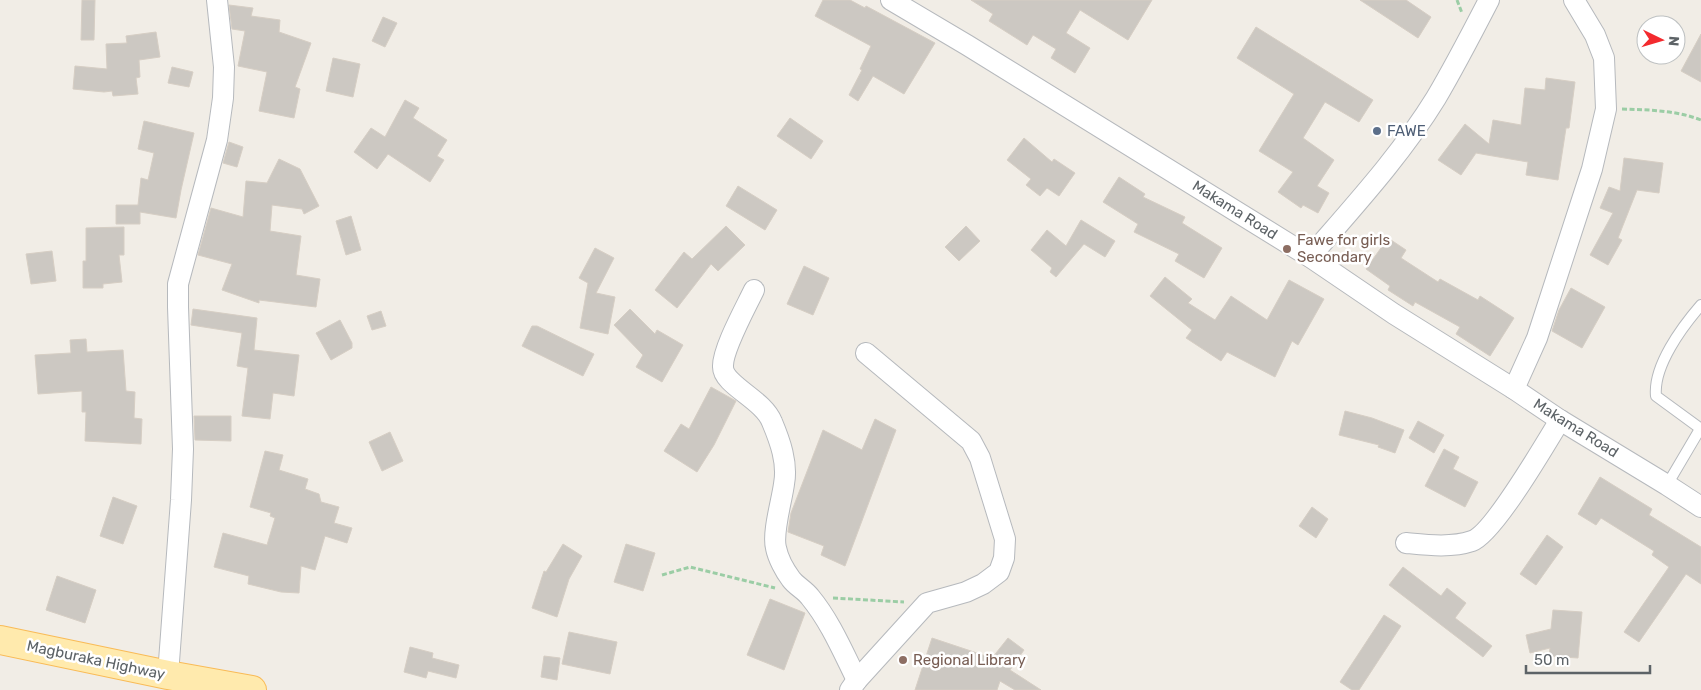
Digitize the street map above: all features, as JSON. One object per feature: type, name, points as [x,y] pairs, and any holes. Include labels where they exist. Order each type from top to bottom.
[{"type":"main road","name":"Magburaka Highway","points":[[0,640],[168,675],[252,690]]},
{"type":"street","points":[[168,675],[183,450],[178,284],[217,140],[223,98],[224,67],[217,0]]},
{"type":"street","name":"Makama Road","points":[[891,0],[1310,257],[1394,314],[1701,507]]},
{"type":"street","points":[[1310,257],[1353,208],[1407,140],[1436,98],[1489,0]]},
{"type":"street","points":[[1514,389],[1537,338],[1592,169],[1606,109],[1604,58],[1595,35],[1574,0]]},
{"type":"street","points":[[754,290],[725,353],[722,367],[727,379],[761,405],[771,419],[784,460],[785,483],[779,504],[775,547],[791,579],[810,596],[826,622],[854,685],[927,603],[966,592],[983,584],[999,572],[1004,558],[1005,539],[980,458],[971,441],[866,353]]},
{"type":"street","points":[[1406,543],[1428,545],[1473,541],[1491,524],[1506,505],[1560,420]]},
{"type":"lane","points":[[1667,485],[1701,429],[1656,396],[1655,386],[1659,371],[1678,336],[1701,305]]},
{"type":"path","points":[[1606,109],[1663,110],[1689,115],[1701,120]]},
{"type":"building","points":[[82,0],[95,0],[94,40],[81,40]]},
{"type":"building","points":[[823,0],[850,0],[865,8],[866,6],[935,43],[904,94],[873,76],[858,101],[849,95],[862,70],[860,69],[871,46],[815,16]]},
{"type":"building","points":[[971,0],[1152,0],[1128,40],[1080,10],[1066,33],[1090,48],[1075,73],[1051,58],[1056,49],[1033,35],[1027,45],[989,21],[993,14]]},
{"type":"building","points":[[1360,0],[1406,0],[1431,17],[1418,38]]},
{"type":"building","points":[[229,5],[253,8],[251,16],[280,20],[279,32],[311,43],[295,87],[300,89],[294,118],[259,111],[267,72],[238,66],[245,31],[232,29]]},
{"type":"building","points":[[383,17],[397,23],[385,47],[372,41]]},
{"type":"building","points":[[1256,27],[1373,100],[1359,122],[1325,102],[1303,138],[1334,160],[1317,186],[1329,193],[1318,213],[1303,205],[1301,208],[1278,192],[1293,172],[1259,151],[1294,94],[1237,58]]},
{"type":"building","points":[[156,32],[160,57],[139,60],[140,77],[136,78],[138,94],[113,96],[112,91],[73,89],[75,66],[107,69],[106,44],[127,43],[126,36]]},
{"type":"building","points":[[1701,34],[1701,82],[1681,71],[1686,65]]},
{"type":"building","points":[[333,58],[360,64],[353,97],[326,91]]},
{"type":"building","points":[[172,67],[193,72],[189,87],[168,83]]},
{"type":"building","points":[[1546,78],[1575,82],[1569,128],[1566,128],[1558,180],[1526,175],[1528,162],[1476,153],[1461,175],[1438,160],[1465,124],[1489,144],[1493,120],[1521,125],[1525,88],[1545,90]]},
{"type":"building","points":[[405,100],[419,108],[413,118],[447,140],[437,156],[444,160],[430,182],[388,154],[377,169],[354,152],[371,128],[385,137]]},
{"type":"building","points":[[790,118],[823,141],[811,159],[777,136]]},
{"type":"building","points":[[144,121],[194,133],[176,218],[140,212],[140,224],[116,224],[116,205],[138,205],[141,178],[148,180],[154,153],[138,149]]},
{"type":"building","points":[[1024,138],[1052,162],[1054,159],[1075,173],[1059,196],[1047,188],[1040,196],[1026,185],[1031,179],[1007,160]]},
{"type":"building","points":[[229,142],[243,147],[237,167],[223,163]]},
{"type":"building","points":[[1624,158],[1663,163],[1659,193],[1637,190],[1618,238],[1622,240],[1608,265],[1590,255],[1613,213],[1600,208],[1609,187],[1620,191]]},
{"type":"building","points":[[279,159],[300,169],[319,206],[304,214],[302,209],[272,205],[270,231],[301,236],[296,275],[320,279],[316,307],[259,300],[259,303],[222,290],[232,264],[198,255],[211,208],[243,217],[246,181],[267,183]]},
{"type":"building","points":[[1119,177],[1145,194],[1143,197],[1185,217],[1182,223],[1222,248],[1204,278],[1175,261],[1179,254],[1134,232],[1138,224],[1103,202]]},
{"type":"building","points":[[738,186],[777,210],[765,230],[726,206]]},
{"type":"building","points":[[351,216],[361,250],[346,255],[336,221]]},
{"type":"building","points":[[1081,220],[1115,241],[1105,257],[1084,244],[1056,277],[1050,272],[1052,268],[1031,250],[1047,230],[1066,246]]},
{"type":"building","points":[[726,226],[745,245],[718,271],[711,264],[677,308],[655,290],[684,252],[692,259]]},
{"type":"building","points":[[966,226],[980,241],[959,261],[945,247]]},
{"type":"building","points":[[124,227],[124,255],[119,255],[122,282],[103,284],[103,288],[83,288],[83,261],[86,261],[86,228]]},
{"type":"building","points":[[1388,238],[1406,250],[1401,258],[1438,282],[1440,279],[1478,300],[1480,296],[1514,318],[1490,356],[1456,334],[1460,327],[1415,302],[1413,306],[1388,290],[1390,286],[1366,269]]},
{"type":"building","points":[[595,248],[614,258],[596,293],[615,297],[608,334],[580,328],[588,283],[579,278]]},
{"type":"building","points":[[52,251],[56,281],[31,284],[26,254]]},
{"type":"building","points":[[804,266],[829,278],[813,315],[787,304]]},
{"type":"building","points":[[1165,277],[1192,299],[1188,303],[1215,320],[1231,296],[1267,320],[1289,280],[1324,299],[1298,345],[1292,341],[1275,377],[1227,352],[1221,361],[1186,338],[1192,330],[1150,296]]},
{"type":"building","points":[[1571,288],[1605,307],[1582,348],[1552,331],[1559,310]]},
{"type":"building","points":[[193,309],[257,318],[254,350],[299,355],[294,396],[273,393],[270,419],[242,416],[248,368],[237,366],[242,333],[191,325]]},
{"type":"building","points":[[630,309],[655,334],[657,330],[683,345],[662,382],[636,367],[643,355],[614,325]]},
{"type":"building","points":[[381,311],[386,326],[372,330],[367,316]]},
{"type":"building","points":[[340,320],[352,343],[352,348],[331,360],[316,333]]},
{"type":"building","points":[[532,326],[537,326],[594,354],[583,376],[522,346]]},
{"type":"building","points":[[86,339],[87,352],[123,350],[126,391],[135,392],[134,418],[142,419],[141,444],[85,441],[86,412],[82,412],[82,391],[38,394],[35,355],[71,353],[70,340]]},
{"type":"building","points":[[711,387],[736,401],[714,445],[697,472],[664,451],[681,424],[689,429]]},
{"type":"building","points":[[1345,411],[1372,418],[1404,430],[1395,453],[1378,447],[1379,445],[1339,435]]},
{"type":"building","points":[[194,416],[231,416],[231,441],[195,440]]},
{"type":"building","points":[[875,419],[896,430],[845,566],[821,555],[824,546],[788,532],[791,513],[823,430],[862,450]]},
{"type":"building","points":[[1418,421],[1444,435],[1434,453],[1409,438]]},
{"type":"building","points":[[390,432],[403,461],[382,471],[369,442]]},
{"type":"building","points":[[1444,449],[1459,457],[1453,469],[1478,482],[1465,507],[1425,486]]},
{"type":"building","points":[[265,451],[283,455],[279,470],[308,479],[305,489],[319,494],[321,502],[339,507],[334,523],[352,528],[347,543],[325,536],[315,570],[301,566],[299,593],[281,592],[248,584],[249,576],[214,567],[223,533],[267,545],[275,518],[270,516],[271,513],[250,507]]},
{"type":"building","points":[[1600,477],[1652,509],[1649,515],[1701,547],[1701,584],[1686,574],[1639,642],[1624,632],[1669,567],[1652,555],[1654,551],[1601,518],[1596,525],[1578,514]]},
{"type":"building","points":[[113,497],[137,506],[123,544],[100,536]]},
{"type":"building","points":[[1312,507],[1328,519],[1316,538],[1299,526]]},
{"type":"building","points":[[1547,535],[1563,547],[1536,585],[1520,574]]},
{"type":"building","points":[[563,544],[582,556],[569,579],[557,617],[532,608],[544,571],[546,572]]},
{"type":"building","points":[[626,544],[655,553],[643,591],[614,582]]},
{"type":"building","points":[[1403,567],[1441,596],[1447,588],[1466,603],[1455,618],[1492,646],[1483,657],[1389,585]]},
{"type":"building","points":[[57,576],[96,590],[85,623],[46,610]]},
{"type":"building","points":[[770,599],[805,613],[784,670],[747,655]]},
{"type":"building","points":[[1553,610],[1582,612],[1578,658],[1549,656],[1550,648],[1530,653],[1526,635],[1551,629]]},
{"type":"building","points":[[1384,615],[1401,626],[1359,690],[1352,690],[1340,682]]},
{"type":"building","points":[[569,632],[617,642],[610,674],[562,664]]},
{"type":"building","points":[[932,638],[992,658],[1008,638],[1024,650],[1010,670],[1041,690],[1015,690],[1000,681],[997,690],[915,690]]},
{"type":"building","points":[[410,647],[433,653],[432,658],[459,665],[456,678],[428,671],[426,678],[404,672]]},
{"type":"building","points":[[544,656],[560,658],[557,680],[541,677]]},
{"type":"place","name":"FAWE","points":[[1377,131]]},
{"type":"place","name":"Fawe for girls Secondary","points":[[1287,249]]},
{"type":"place","name":"Regional Library","points":[[903,660]]}]
